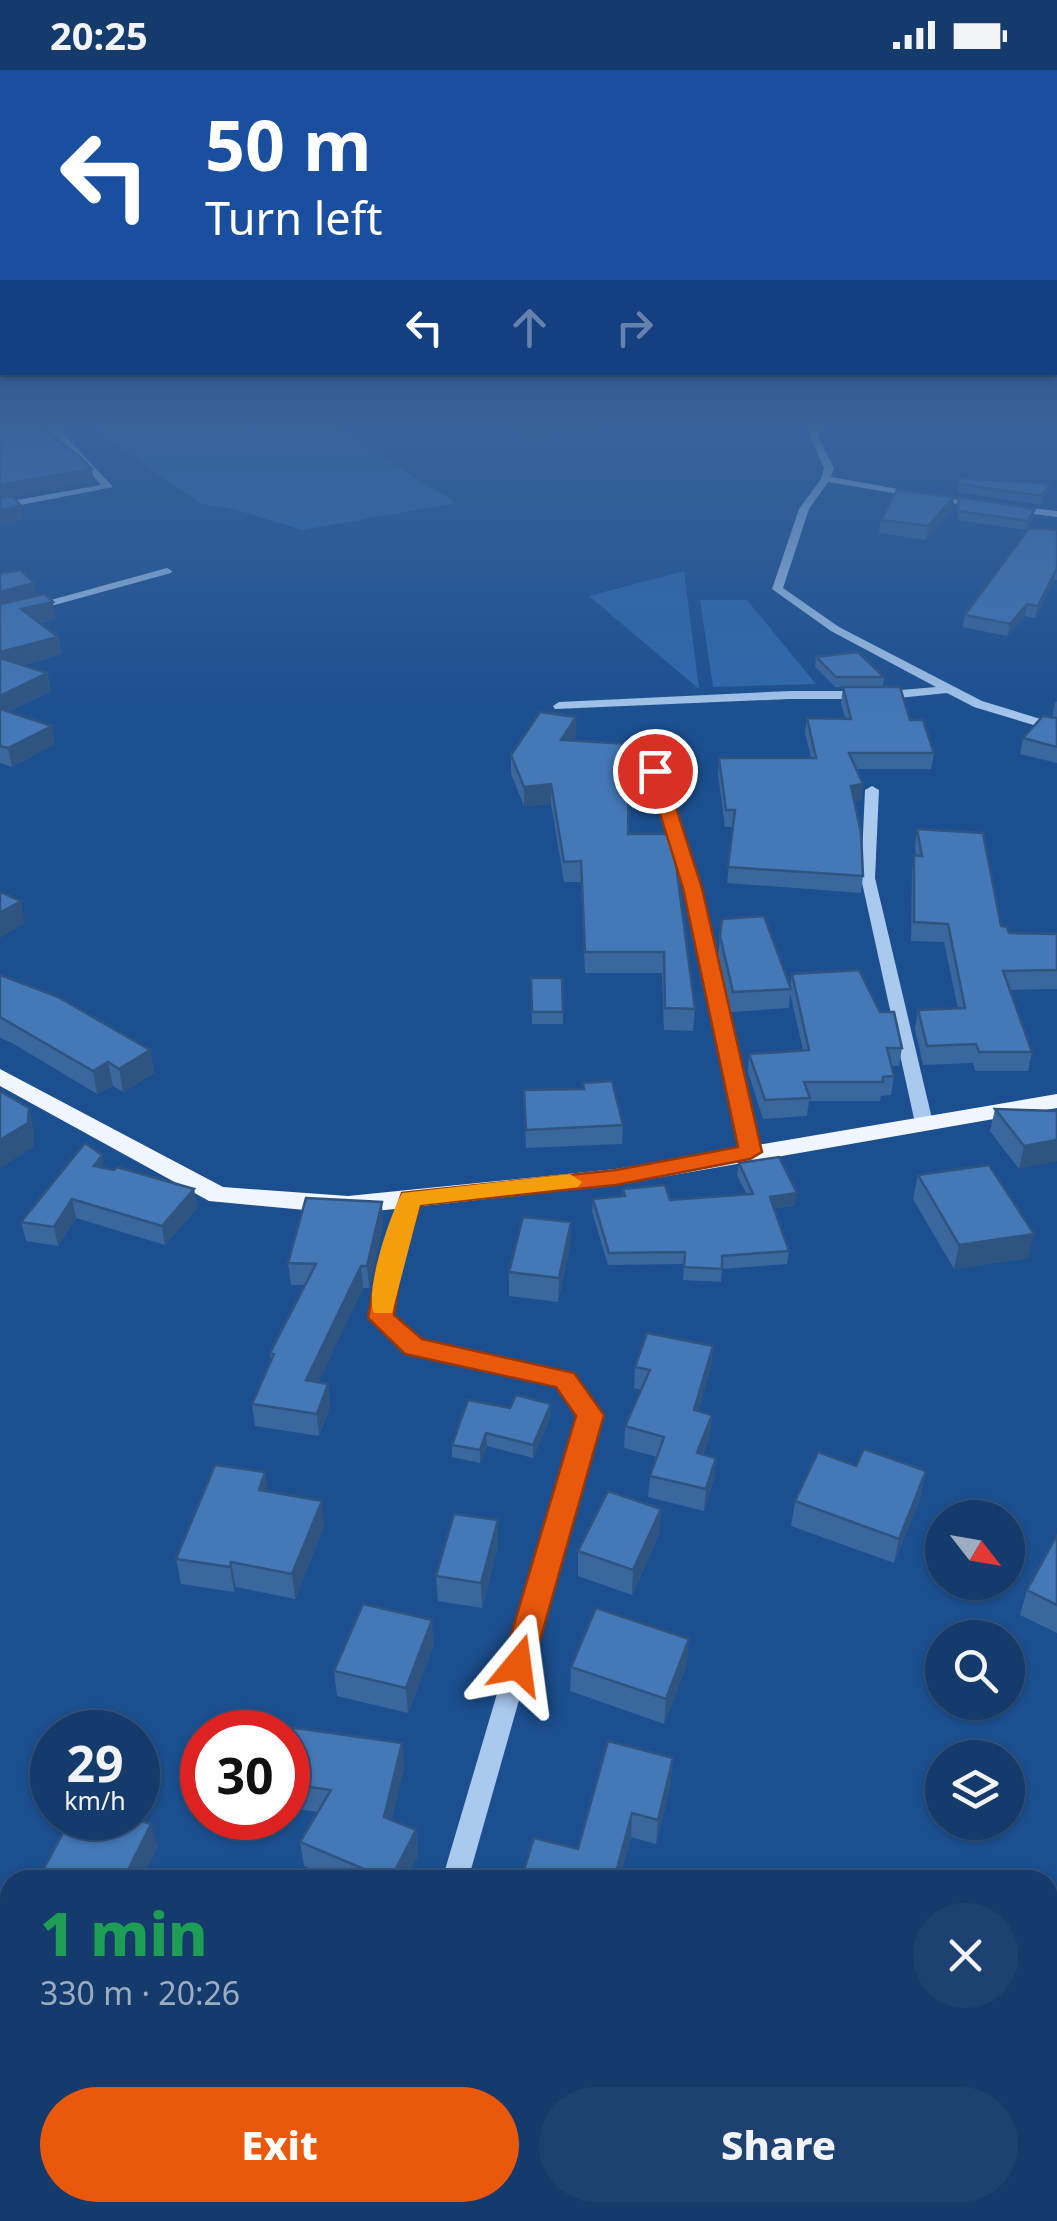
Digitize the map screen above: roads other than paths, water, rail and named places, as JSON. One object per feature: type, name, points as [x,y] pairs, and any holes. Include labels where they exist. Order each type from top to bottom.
[{"type":"main road","points":[[0,1076],[218,1195],[348,1205],[616,1177],[1057,1101]]},
{"type":"street","points":[[797,529],[777,589],[836,629],[978,704],[1057,728]]},
{"type":"street","points":[[0,617],[167,570]]},
{"type":"street","points":[[559,706],[949,689]]},
{"type":"street","points":[[655,771],[692,888],[750,1152]]},
{"type":"street","points":[[872,790],[868,878],[924,1123]]},
{"type":"street","points":[[410,1199],[389,1267],[381,1318],[414,1347],[564,1380],[590,1415],[458,1870]]}]
